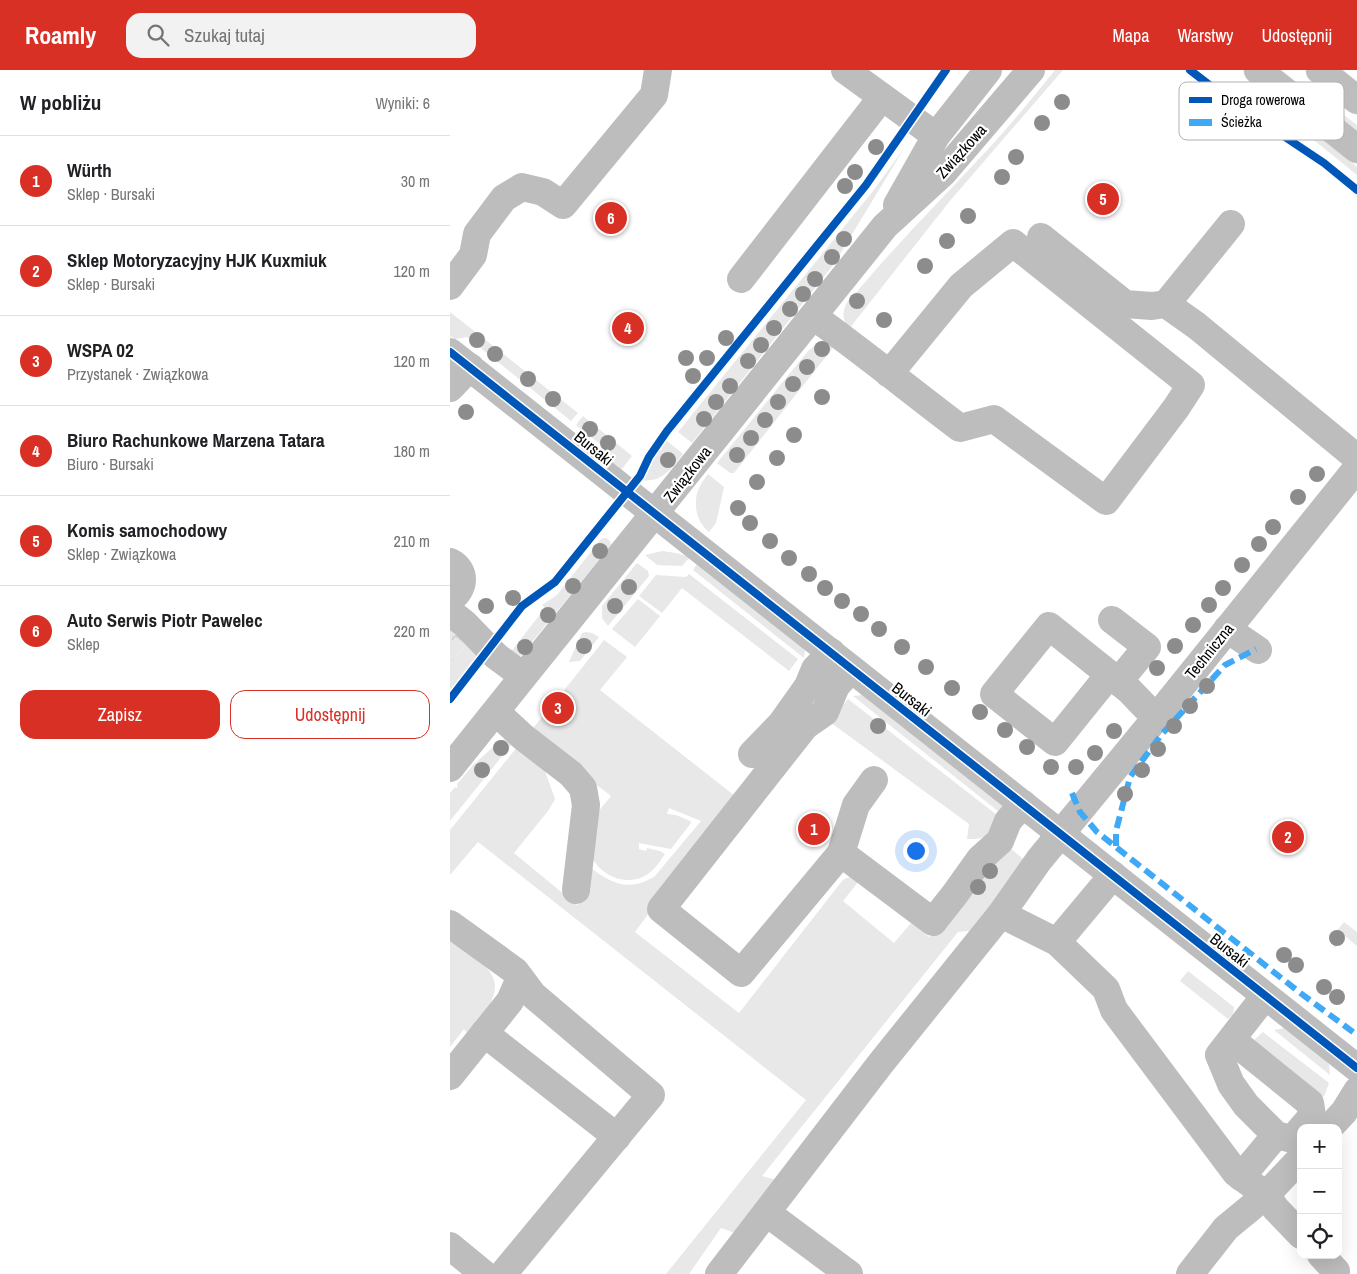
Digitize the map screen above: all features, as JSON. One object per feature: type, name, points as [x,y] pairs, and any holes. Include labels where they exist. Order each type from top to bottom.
[{"type":"street","points":[[450,286],[473,255],[477,234],[504,198],[522,187],[543,192],[563,205],[654,95],[658,70]]},
{"type":"street","points":[[845,70],[936,136]]},
{"type":"street","name":"Związkowa","points":[[885,226],[936,136],[988,70]]},
{"type":"street","name":"Związkowa","points":[[450,768],[656,514],[885,226],[943,173],[1031,70]]},
{"type":"street","points":[[1258,70],[1273,82]]},
{"type":"street","points":[[1320,70],[1335,82]]},
{"type":"street","points":[[1344,89],[1357,100]]},
{"type":"street","points":[[741,280],[882,97]]},
{"type":"street","points":[[1344,139],[1357,149]]},
{"type":"street","points":[[1041,238],[1126,304],[1152,306],[1166,304],[1231,224]]},
{"type":"street","points":[[813,316],[889,374],[960,428],[994,419],[1106,501],[1191,385],[1013,243],[961,286],[889,374]]},
{"type":"street","points":[[1166,304],[1197,326],[1357,458]]},
{"type":"street","points":[[450,388],[460,360]]},
{"type":"street","name":"Bursaki","points":[[460,360],[1357,1068]]},
{"type":"street","name":"Techniczna","points":[[718,1274],[881,1063],[1001,914],[1039,860],[1357,468]]},
{"type":"street","points":[[454,580],[458,618],[496,656],[523,676]]},
{"type":"street","points":[[1112,620],[1147,647],[1114,679],[1129,690],[1156,718]]},
{"type":"street","points":[[1227,629],[1258,650]]},
{"type":"street","points":[[752,754],[781,724],[808,686],[815,669],[841,660],[836,686],[825,712],[805,726],[661,909],[741,972],[841,853],[856,805],[874,780]]},
{"type":"street","points":[[496,712],[523,737],[571,774],[583,788],[586,805],[576,890]]},
{"type":"street","points":[[841,853],[933,922],[956,894],[980,859],[1000,841],[1008,821],[1023,804]]},
{"type":"street","points":[[1057,942],[1113,875]]},
{"type":"street","points":[[1001,914],[1057,942],[1106,989],[1114,1010],[1236,1173],[1266,1195],[1276,1209],[1297,1231]]},
{"type":"street","points":[[450,924],[515,971],[533,995],[651,1095],[504,1274]]},
{"type":"street","points":[[450,1076],[510,1001],[520,978]]},
{"type":"street","points":[[1266,996],[1219,1055],[1231,1084],[1246,1105],[1293,1131]]},
{"type":"street","points":[[484,1033],[616,1137]]},
{"type":"street","points":[[1232,1040],[1310,1103],[1312,1116],[1241,1177]]},
{"type":"street","points":[[1333,1124],[1344,1112],[1357,1091]]},
{"type":"street","points":[[1190,1274],[1226,1228],[1266,1195],[1297,1162]]},
{"type":"street","points":[[767,1213],[850,1274]]},
{"type":"street","points":[[450,1246],[484,1274]]},
{"type":"street","points":[[1325,1259],[1336,1271],[1333,1274]]},
{"type":"green space","points":[[1055,70],[1063,70],[949,202],[849,329],[844,314],[845,306],[850,298],[999,137]]},
{"type":"green space","points":[[1344,115],[1357,125],[1357,132],[1344,122]]},
{"type":"green space","points":[[1313,140],[1324,140],[1357,167],[1357,175]]},
{"type":"green space","points":[[905,147],[834,264],[692,443],[678,432],[873,191]]},
{"type":"green space","points":[[450,312],[578,413],[571,421],[467,337],[455,339],[450,336]]},
{"type":"green space","points":[[827,342],[836,344],[734,473],[730,473],[717,463],[808,351],[817,344]]},
{"type":"green space","points":[[583,416],[632,456],[621,470],[613,466],[605,448],[576,425]]},
{"type":"green space","points":[[666,440],[683,454],[665,474],[655,479],[641,480],[654,457]]},
{"type":"green space","points":[[708,474],[724,487],[716,523],[709,532],[701,523],[696,506],[699,488]]},
{"type":"green space","points":[[606,538],[610,541],[611,545],[520,657],[510,653],[545,608],[542,605],[557,595],[601,539]]},
{"type":"green space","points":[[662,551],[690,557],[682,566],[657,565],[645,555]]},
{"type":"green space","points":[[637,563],[648,571],[649,576],[608,626],[602,618],[602,606]]},
{"type":"green space","points":[[697,564],[805,648],[804,658],[693,570]]},
{"type":"green space","points":[[689,574],[798,659],[789,671],[682,588],[662,613],[639,596],[656,575],[686,577]]},
{"type":"green space","points":[[638,599],[660,616],[635,647],[612,629]]},
{"type":"green space","points":[[450,618],[469,640],[450,664]]},
{"type":"green space","points":[[586,632],[599,637],[580,661],[569,662],[582,633]]},
{"type":"green space","points":[[469,640],[481,651],[450,690],[450,664]]},
{"type":"green space","points":[[604,640],[627,657],[600,690],[735,796],[635,932],[739,1013],[846,878],[852,877],[859,881],[843,901],[894,943],[911,923],[929,937],[999,854],[1003,857],[1010,848],[1026,861],[977,930],[958,932],[762,1176],[780,1181],[738,1234],[721,1228],[689,1274],[666,1274],[806,1100],[478,842],[450,875],[450,830],[518,746],[545,771],[555,799],[548,811],[514,853],[577,905],[591,889],[586,885],[588,866],[604,877],[620,884],[628,885],[645,881],[655,876],[701,821],[669,808],[667,814],[676,815],[691,823],[671,849],[639,843],[639,849],[646,851],[647,848],[665,854],[651,871],[640,878],[628,880],[607,874],[591,857],[587,835],[590,824],[611,796],[529,733],[547,711],[557,717],[567,705],[558,698]]},
{"type":"green space","points":[[863,695],[1002,805],[1003,815],[853,696]]},
{"type":"green space","points":[[848,699],[1002,819],[995,829],[984,837],[967,839],[969,824],[830,722]]},
{"type":"green space","points":[[501,740],[515,740],[450,821],[450,793],[455,787],[458,787],[457,784],[473,765]]},
{"type":"green space","points":[[1344,922],[1357,932],[1357,946],[1345,936],[1335,948],[1333,937]]},
{"type":"green space","points":[[450,937],[489,970],[494,980],[495,990],[491,1002],[482,1017],[468,1035],[464,1029],[450,1047]]},
{"type":"green space","points":[[1188,971],[1234,1007],[1233,1014],[1228,1019],[1180,981]]},
{"type":"green space","points":[[1285,1028],[1329,1064],[1330,1075],[1274,1030]]},
{"type":"green space","points":[[1263,1032],[1329,1083],[1324,1097],[1254,1040]]},
{"type":"marked path","points":[[1116,846],[1116,831],[1130,777],[1162,734],[1225,665],[1256,649]]},
{"type":"marked path","points":[[1072,793],[1080,812],[1097,832],[1299,992],[1357,1035]]},
{"type":"cycle path","points":[[450,699],[522,606],[555,582],[640,476],[649,457],[667,431],[866,185],[946,70]]},
{"type":"cycle path","points":[[1190,70],[1206,82]]},
{"type":"cycle path","points":[[1290,140],[1324,163],[1357,190]]},
{"type":"cycle path","points":[[450,352],[1357,1068]]},
{"type":"place","name":"Komis samochodowy","points":[[1103,199]]},
{"type":"place","name":"Auto Serwis Piotr Pawelec","points":[[611,218]]},
{"type":"place","name":"Biuro Rachunkowe Marzena Tatara","points":[[628,328]]},
{"type":"place","name":"WSPA 02","points":[[558,708]]},
{"type":"place","name":"Würth","points":[[814,829]]},
{"type":"place","name":"Sklep Motoryzacyjny HJK Kuxmiuk","points":[[1288,837]]}]
